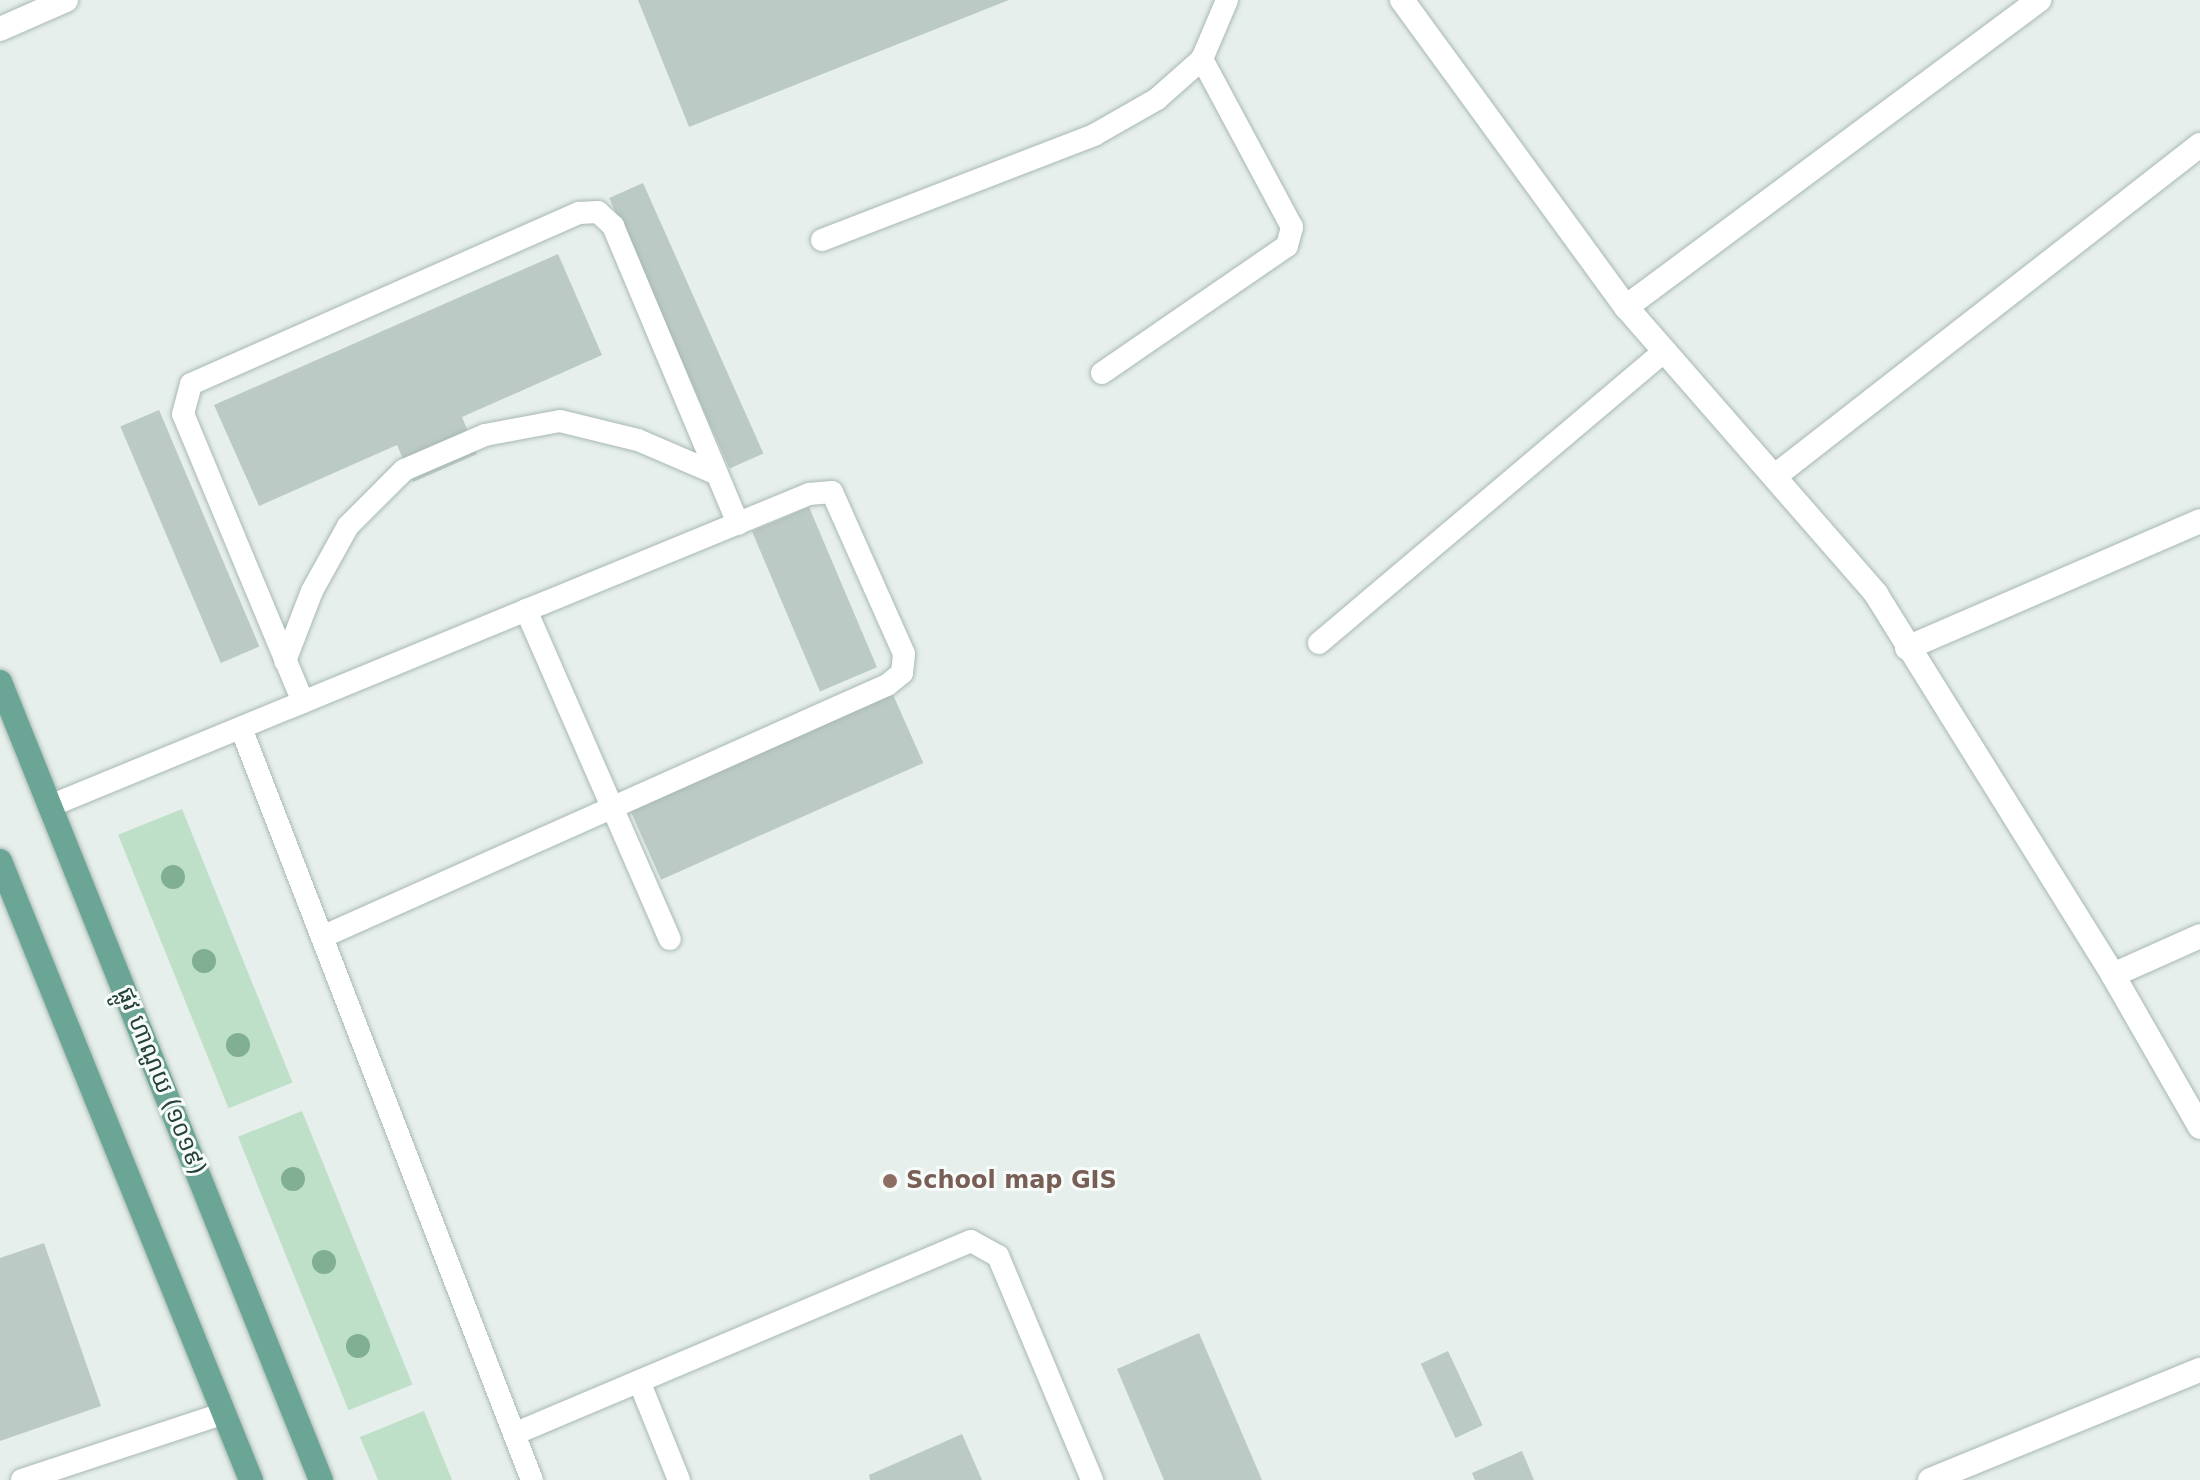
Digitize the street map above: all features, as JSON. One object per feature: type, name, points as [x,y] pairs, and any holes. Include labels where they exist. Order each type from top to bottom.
[{"type":"main road","name":"ផ្លូវ ហាណូយ (១០១៩)","points":[[0,682],[321,1480]]},
{"type":"main road","points":[[0,861],[251,1480]]},
{"type":"street","points":[[0,29],[66,0]]},
{"type":"street","points":[[1402,0],[1626,307],[1876,594],[2113,975],[2200,1127]]},
{"type":"street","points":[[1626,307],[2039,0]]},
{"type":"street","points":[[1775,476],[2200,145]]},
{"type":"street","points":[[1907,648],[2200,521]]},
{"type":"street","points":[[2113,975],[2200,936]]},
{"type":"street","points":[[1930,1480],[2200,1370]]},
{"type":"lane","points":[[822,240],[1094,135],[1157,99],[1202,59],[1227,0]]},
{"type":"lane","points":[[1102,373],[1287,246],[1292,227],[1202,59]]},
{"type":"lane","points":[[303,702],[183,414],[191,384],[222,366],[579,213],[598,212],[613,226],[738,524]]},
{"type":"lane","points":[[1319,643],[1665,351]]},
{"type":"lane","points":[[285,661],[312,591],[348,526],[404,470],[485,435],[560,421],[638,440],[717,474]]},
{"type":"lane","points":[[50,806],[809,494],[832,492],[904,654],[902,673],[887,685],[612,805],[322,937]]},
{"type":"lane","points":[[526,610],[670,939]]},
{"type":"lane","points":[[241,728],[532,1480]]},
{"type":"lane","points":[[514,1434],[971,1241],[998,1256],[1092,1480]]},
{"type":"lane","points":[[639,1381],[679,1480]]},
{"type":"lane","points":[[22,1480],[224,1413]]},
{"type":"green space","points":[[182,809],[293,1083],[229,1108],[118,835]]},
{"type":"green space","points":[[302,1111],[413,1385],[349,1410],[238,1137]]},
{"type":"green space","points":[[424,1411],[452,1480],[378,1480],[360,1437]]},
{"type":"building","points":[[638,0],[1009,0],[689,127]]},
{"type":"building","points":[[643,183],[763,453],[730,468],[609,198]]},
{"type":"building","points":[[558,254],[602,355],[462,417],[477,454],[413,482],[397,445],[259,506],[214,405]]},
{"type":"building","points":[[159,410],[259,647],[221,663],[120,426]]},
{"type":"building","points":[[809,507],[877,667],[820,691],[752,531]]},
{"type":"building","points":[[890,688],[923,763],[661,880],[628,805]]},
{"type":"building","points":[[44,1243],[101,1406],[0,1441],[0,1258]]},
{"type":"building","points":[[1199,1333],[1262,1480],[1164,1480],[1117,1369]]},
{"type":"building","points":[[1448,1351],[1483,1425],[1455,1438],[1421,1364]]},
{"type":"building","points":[[962,1434],[982,1480],[870,1480],[869,1475]]},
{"type":"building","points":[[1522,1451],[1534,1480],[1475,1480],[1472,1473]]},
{"type":"place","name":"School map GIS","points":[[890,1181]]}]
